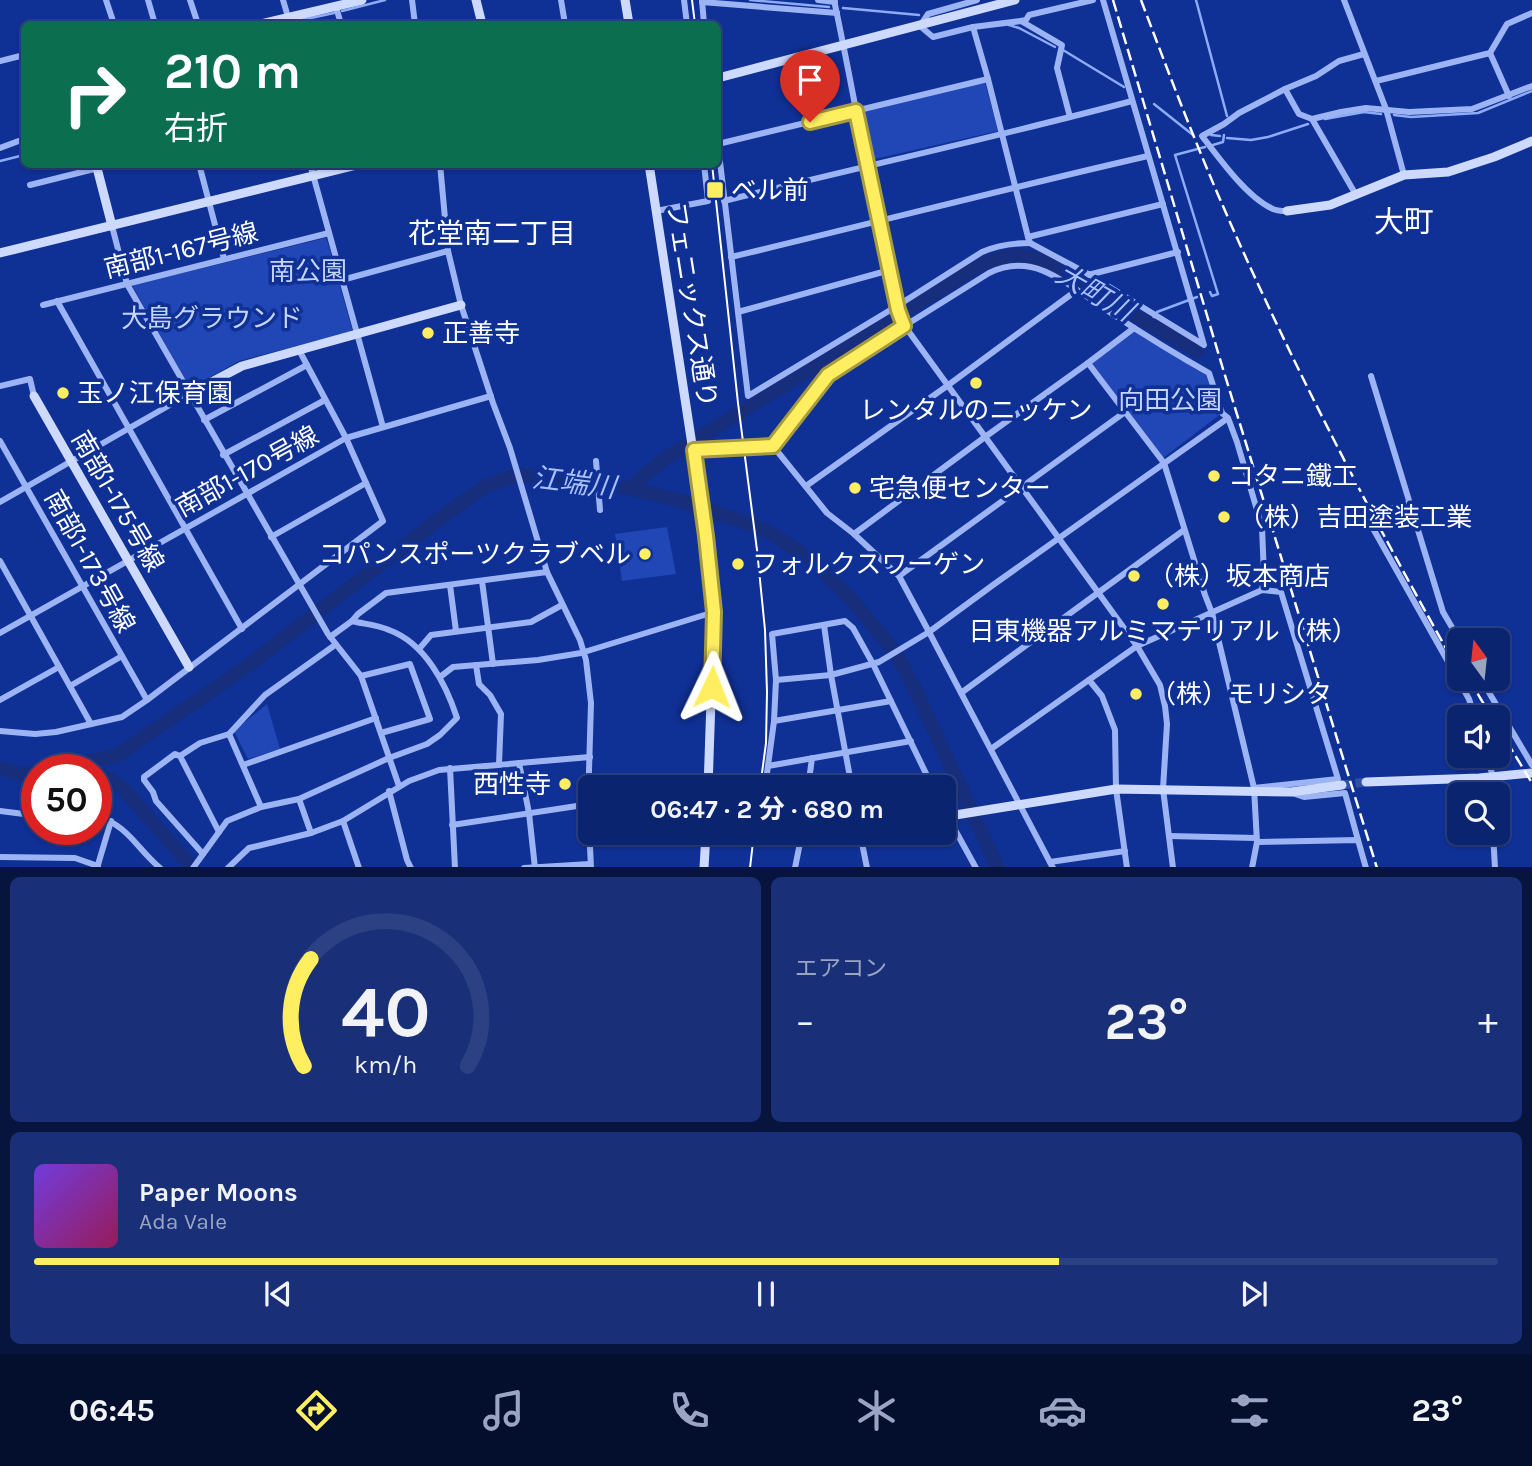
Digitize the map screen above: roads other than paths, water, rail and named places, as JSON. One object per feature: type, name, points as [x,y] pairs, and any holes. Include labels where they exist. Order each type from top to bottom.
[{"type":"street","points":[[106,0],[113,21]]},
{"type":"street","points":[[148,0],[154,21]]},
{"type":"street","points":[[190,0],[197,21]]},
{"type":"street","points":[[283,0],[288,17]]},
{"type":"street","points":[[276,21],[362,0]]},
{"type":"street","points":[[412,0],[415,21]]},
{"type":"street","points":[[476,0],[481,21]]},
{"type":"street","points":[[561,0],[564,21]]},
{"type":"street","points":[[625,0],[628,21]]},
{"type":"street","points":[[684,0],[687,21]]},
{"type":"street","points":[[818,0],[834,1],[879,222],[903,324],[1137,646],[1160,685],[1166,706],[1163,789],[1173,867]]},
{"type":"street","points":[[920,26],[928,14],[977,0]]},
{"type":"street","points":[[721,77],[1015,0]]},
{"type":"street","points":[[920,26],[933,37],[973,27],[1026,20],[1029,15],[1093,0]]},
{"type":"street","points":[[973,27],[1029,240],[1205,345],[1103,0]]},
{"type":"street","points":[[1344,0],[1386,110],[1404,175]]},
{"type":"street","points":[[704,21],[702,1],[837,13]]},
{"type":"street","points":[[336,7],[340,21]]},
{"type":"street","points":[[1376,81],[1490,53],[1507,24],[1532,13]]},
{"type":"street","points":[[1021,21],[1062,45],[1057,68],[1070,117]]},
{"type":"street","points":[[1490,53],[1509,96]]},
{"type":"street","points":[[1364,54],[1339,61],[1316,76],[1239,113],[1202,136],[1242,185],[1270,208],[1287,211],[1331,205],[1404,175],[1448,172],[1532,141]]},
{"type":"street","points":[[0,61],[21,56]]},
{"type":"street","points":[[721,143],[988,79]]},
{"type":"street","points":[[1285,89],[1299,114],[1312,119],[1366,108],[1409,112],[1472,110],[1532,86]]},
{"type":"street","points":[[724,201],[1132,101]]},
{"type":"street","points":[[1312,119],[1356,195]]},
{"type":"street","points":[[0,148],[21,140]]},
{"type":"street","points":[[731,257],[1015,186],[1148,156]]},
{"type":"street","points":[[30,185],[93,168]]},
{"type":"street","points":[[97,168],[127,284],[302,592],[334,645],[361,676],[399,786]]},
{"type":"street","points":[[199,168],[224,259]]},
{"type":"street","points":[[311,168],[383,427]]},
{"type":"street","points":[[0,253],[345,168]]},
{"type":"street","points":[[440,168],[448,251],[461,305],[511,452],[547,572],[584,651],[591,703],[590,775]]},
{"type":"street","name":"フェニックス通り","points":[[650,168],[694,450],[714,612],[708,775]]},
{"type":"street","points":[[656,211],[708,201],[704,168]]},
{"type":"street","points":[[721,168],[748,396],[898,308],[994,247],[1163,204]]},
{"type":"street","name":"南部1-167号線","points":[[43,305],[329,233]]},
{"type":"street","points":[[342,280],[448,251]]},
{"type":"street","points":[[1088,275],[1178,252]]},
{"type":"street","points":[[694,450],[773,446],[828,375],[903,324],[1000,267],[1032,267],[1077,290],[1209,373],[1222,413],[1228,418],[1237,442],[1262,527],[1265,576],[1262,590]]},
{"type":"street","points":[[738,312],[890,271]]},
{"type":"street","points":[[806,486],[1077,290]]},
{"type":"street","points":[[57,301],[242,629]]},
{"type":"street","points":[[0,502],[242,366],[461,305]]},
{"type":"street","points":[[854,534],[1134,328]]},
{"type":"street","points":[[0,731],[35,734],[56,732],[122,717],[383,521],[346,438],[299,351]]},
{"type":"street","points":[[1088,363],[1164,463],[1212,614],[1254,789],[1256,840],[1252,867]]},
{"type":"street","points":[[204,420],[307,365]]},
{"type":"street","points":[[1371,376],[1443,612],[1452,628]]},
{"type":"street","name":"南部1-175号線","points":[[0,386],[30,379],[34,396],[189,667]]},
{"type":"street","name":"南部1-170号線","points":[[0,633],[346,438],[491,396]]},
{"type":"street","points":[[223,455],[325,400]]},
{"type":"street","points":[[899,576],[1125,412]]},
{"type":"street","points":[[776,680],[831,675],[876,663],[927,634],[1228,418]]},
{"type":"street","name":"南部1-173号線","points":[[0,441],[147,700]]},
{"type":"street","points":[[773,446],[827,513],[899,576],[927,634],[1051,865],[1125,851]]},
{"type":"street","points":[[596,461],[600,510]]},
{"type":"street","points":[[271,537],[366,483]]},
{"type":"street","points":[[1409,503],[1366,516],[1471,705]]},
{"type":"street","points":[[961,693],[1184,530]]},
{"type":"street","points":[[0,561],[91,724]]},
{"type":"street","points":[[330,637],[386,593],[547,572]]},
{"type":"street","points":[[482,580],[493,664]]},
{"type":"street","points":[[450,585],[456,631]]},
{"type":"street","points":[[991,749],[1137,646],[1262,590],[1281,592],[1338,779],[1254,789]]},
{"type":"street","points":[[419,649],[431,635],[531,622],[562,605]]},
{"type":"street","points":[[440,677],[453,667],[538,660],[584,651],[714,612]]},
{"type":"street","points":[[193,867],[227,821],[261,807],[299,799],[389,758],[427,744],[457,718],[440,677],[419,649],[391,630],[352,621]]},
{"type":"street","points":[[767,775],[776,680],[772,635],[845,621],[853,628],[876,663],[891,701],[927,775]]},
{"type":"street","points":[[824,625],[849,775]]},
{"type":"street","points":[[180,756],[200,743],[229,734],[265,695],[334,645]]},
{"type":"street","points":[[70,686],[122,656]]},
{"type":"street","points":[[361,676],[410,664],[430,719],[382,733]]},
{"type":"street","points":[[476,665],[479,684],[490,695],[501,714],[499,764]]},
{"type":"street","points":[[0,700],[59,667]]},
{"type":"street","points":[[1089,680],[1102,696],[1115,730],[1116,789],[1127,867]]},
{"type":"street","points":[[1488,691],[1532,765]]},
{"type":"street","points":[[774,721],[891,701]]},
{"type":"street","points":[[243,765],[376,718]]},
{"type":"street","points":[[229,734],[261,807]]},
{"type":"street","points":[[768,765],[911,741]]},
{"type":"street","points":[[201,856],[156,801],[144,777],[175,754],[180,756],[219,832]]},
{"type":"street","points":[[228,867],[248,848],[311,833],[343,821],[389,791],[439,770],[590,757]]},
{"type":"street","points":[[810,775],[812,758]]},
{"type":"street","points":[[519,763],[529,813],[535,867]]},
{"type":"street","points":[[450,768],[455,867]]},
{"type":"street","points":[[1489,768],[1491,782]]},
{"type":"street","points":[[1366,782],[1532,773]]},
{"type":"street","points":[[1286,792],[1342,785]]},
{"type":"street","points":[[956,813],[1116,789],[1254,789],[1304,797],[1345,793],[1366,867]]},
{"type":"street","points":[[389,791],[411,867]]},
{"type":"street","points":[[299,799],[311,833]]},
{"type":"street","points":[[452,825],[578,806]]},
{"type":"street","points":[[0,811],[21,814]]},
{"type":"street","points":[[343,821],[359,867]]},
{"type":"street","points":[[112,822],[125,830],[160,867]]},
{"type":"street","points":[[956,830],[975,867]]},
{"type":"street","points":[[1169,836],[1256,840],[1358,840]]},
{"type":"street","points":[[0,857],[75,858],[97,867],[104,845]]},
{"type":"street","points":[[524,867],[590,866],[590,845]]},
{"type":"street","points":[[704,867],[705,845]]},
{"type":"street","points":[[794,867],[799,845]]},
{"type":"street","points":[[862,845],[867,867]]},
{"type":"street","points":[[1493,845],[1494,867]]},
{"type":"street","points":[[149,867],[151,860]]},
{"type":"waterway","points":[[342,11],[385,0]]},
{"type":"waterway","points":[[750,0],[829,7]]},
{"type":"waterway","points":[[1196,0],[1227,116]]},
{"type":"waterway","points":[[843,8],[919,15]]},
{"type":"waterway","points":[[297,21],[334,13]]},
{"type":"waterway","points":[[1009,25],[1055,47]]},
{"type":"waterway","points":[[1063,50],[1124,87]]},
{"type":"waterway","points":[[1394,115],[1411,117],[1478,113],[1532,91]]},
{"type":"waterway","points":[[1154,104],[1193,135]]},
{"type":"waterway","points":[[1325,119],[1364,112],[1381,114]]},
{"type":"waterway","points":[[1227,138],[1251,140],[1308,124]]},
{"type":"waterway","points":[[1211,135],[1220,136]]},
{"type":"waterway","points":[[1213,145],[1223,142],[1224,135]]},
{"type":"waterway","points":[[1205,147],[1175,155],[1218,294],[1212,296],[1210,292]]},
{"type":"waterway","points":[[0,161],[21,156]]},
{"type":"waterway","name":"大町川","points":[[633,489],[642,477],[666,458],[977,267],[1002,258],[1022,256],[1048,263],[1198,351]]},
{"type":"waterway","points":[[1149,325],[1157,312],[1197,297]]},
{"type":"waterway","name":"江端川","points":[[112,756],[118,755],[246,667],[486,486],[517,475],[571,479],[633,489],[729,517],[767,531],[817,565],[852,600],[896,653],[998,867]]},
{"type":"waterway","name":"江端川","points":[[0,768],[21,774]]},
{"type":"waterway","points":[[112,781],[121,786],[192,867]]},
{"type":"tunnel","points":[[1342,785],[1366,782]]},
{"type":"tram line","points":[[692,0],[695,21]]},
{"type":"tram line","points":[[712,168],[765,630],[766,743],[762,775]]},
{"type":"tram line","points":[[750,867],[753,845]]},
{"type":"railway","points":[[1113,0],[1223,369],[1377,867]]},
{"type":"railway","points":[[1141,0],[1209,173],[1274,319],[1364,498],[1447,650]]},
{"type":"railway","points":[[1476,691],[1484,705]]},
{"type":"railway","points":[[1510,747],[1532,783]]},
{"type":"place","name":"ベル前","points":[[715,190]]},
{"type":"place","name":"正善寺","points":[[428,333]]},
{"type":"place","name":"レンタルのニッケン","points":[[976,383]]},
{"type":"place","name":"玉ノ江保育園","points":[[63,393]]},
{"type":"place","name":"コタニ鐵工","points":[[1214,476]]},
{"type":"place","name":"宅急便センター","points":[[855,488]]},
{"type":"place","name":"（株）吉田塗装工業","points":[[1224,517]]},
{"type":"place","name":"コパンスポーツクラブベル","points":[[645,554]]},
{"type":"place","name":"フォルクスワーゲン","points":[[738,564]]},
{"type":"place","name":"（株）坂本商店","points":[[1134,576]]},
{"type":"place","name":"日東機器アルミマテリアル（株）","points":[[1163,604]]},
{"type":"place","name":"（株）モリシタ","points":[[1136,694]]},
{"type":"place","name":"西性寺","points":[[565,784]]},
{"type":"district","name":"大町","points":[[1404,222]]},
{"type":"district","name":"花堂南二丁目","points":[[492,233]]},
{"type":"park label","name":"南公園","points":[[308,271]]},
{"type":"park label","name":"大島グラウンド","points":[[212,318]]},
{"type":"park label","name":"向田公園","points":[[1170,400]]}]
